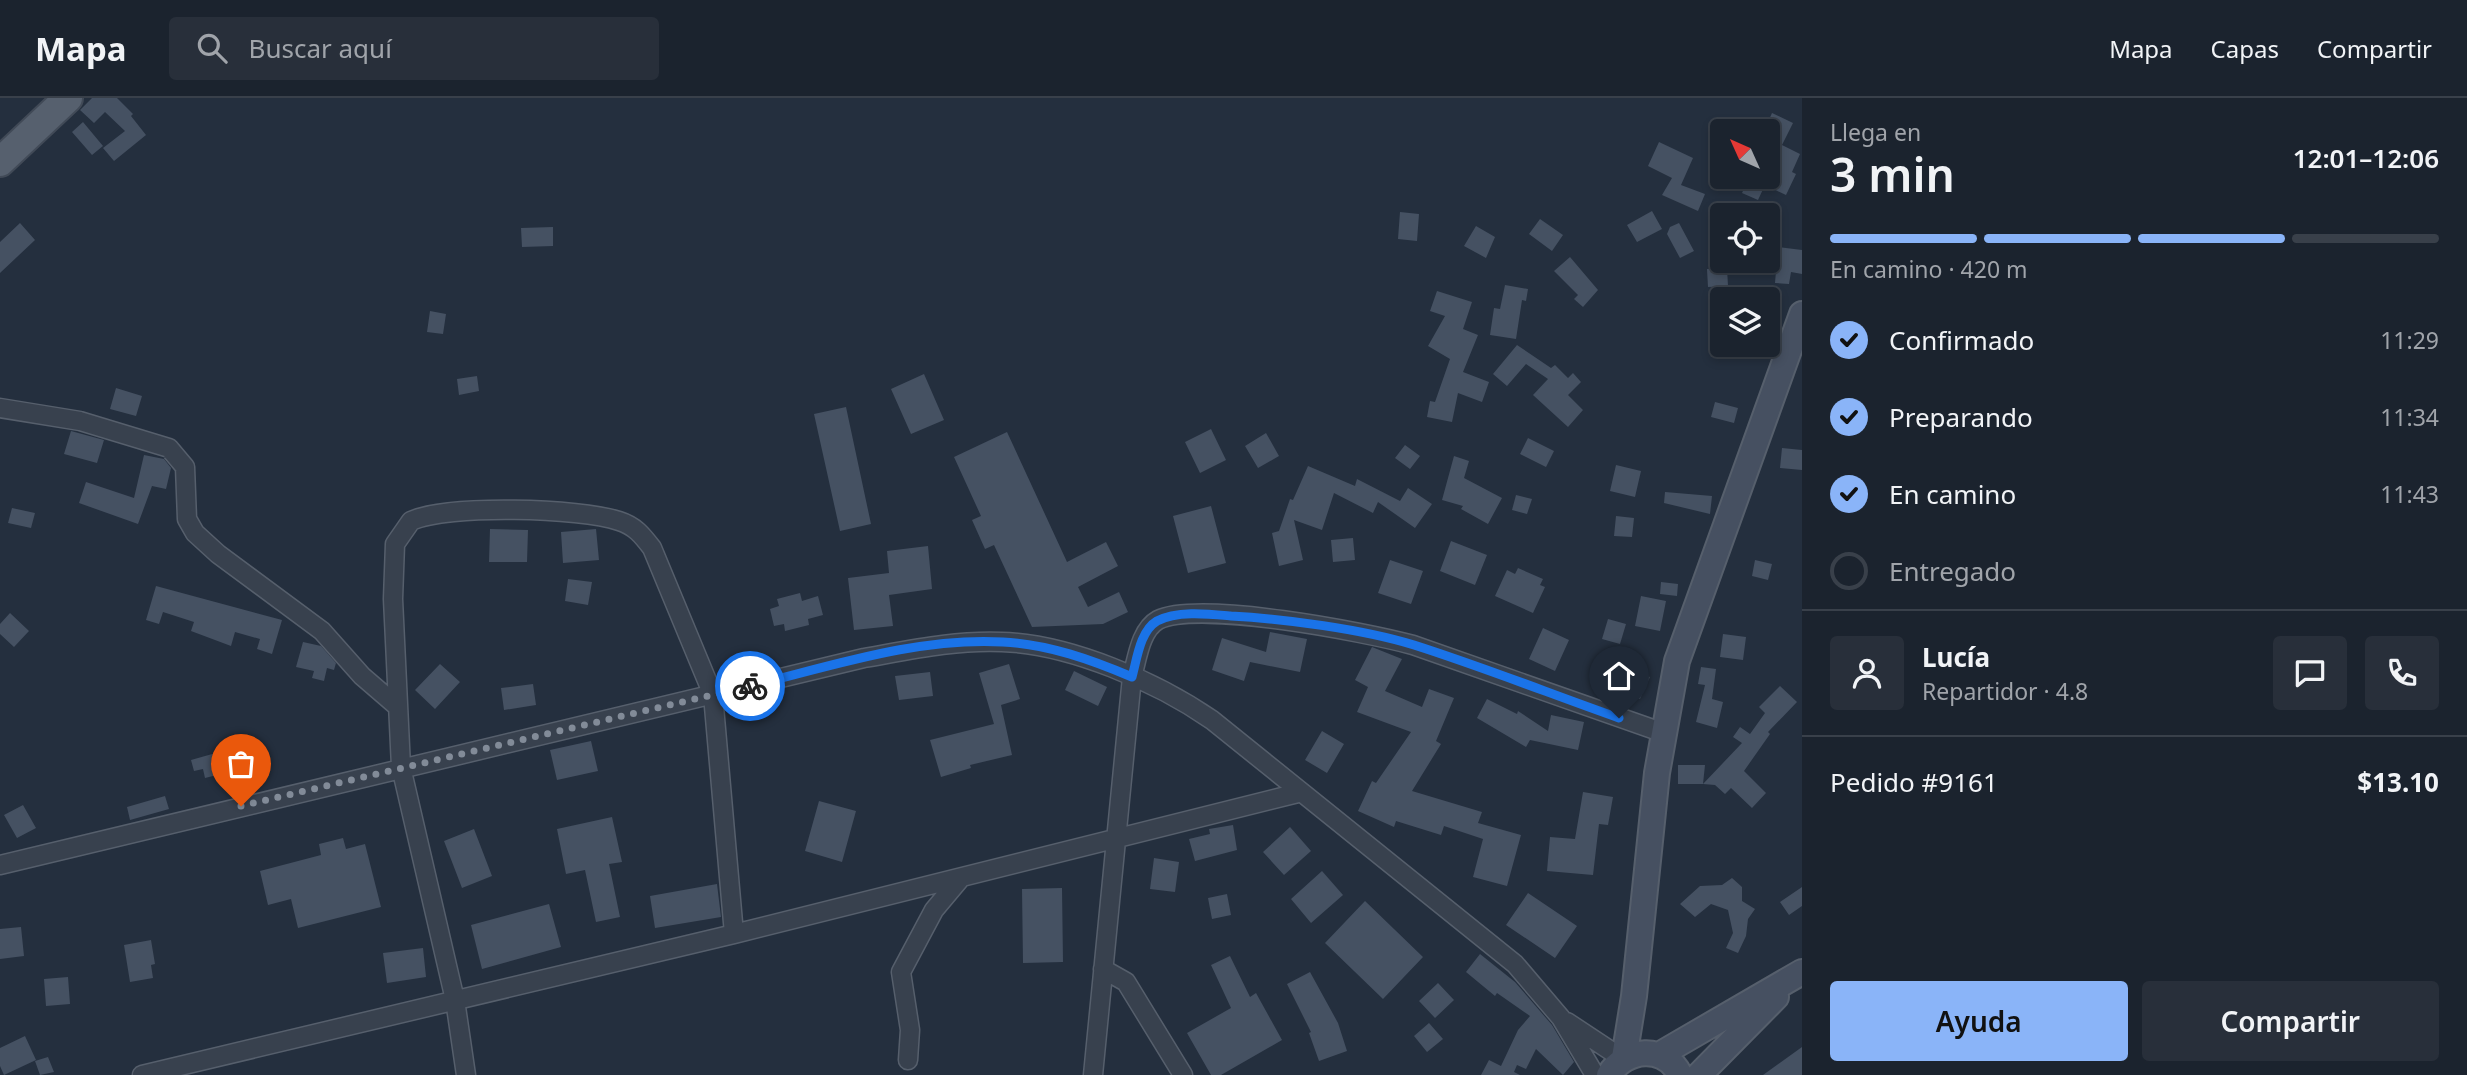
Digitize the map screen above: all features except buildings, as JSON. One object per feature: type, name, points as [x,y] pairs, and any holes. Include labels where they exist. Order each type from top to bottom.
[{"type":"main road","points":[[0,162],[68,98]]},
{"type":"street","points":[[1632,1060],[1634,996],[1657,773],[1676,661],[1802,314]]},
{"type":"street","points":[[0,408],[80,422],[169,448],[185,467],[187,519],[195,533],[218,554],[322,631],[362,676],[398,707]]},
{"type":"street","points":[[466,1075],[456,1000],[401,767],[393,598],[395,544],[411,521],[453,512],[558,511],[618,520],[637,529],[652,548],[713,695],[734,934]]},
{"type":"street","points":[[1093,1075],[1132,677],[1147,630],[1158,620],[1186,615],[1268,618],[1374,635],[1413,645],[1664,733]]},
{"type":"street","points":[[0,865],[864,658],[946,643],[1005,642],[1085,657],[1183,700],[1212,720],[1298,793],[1515,964],[1561,1018],[1595,1075]]},
{"type":"street","points":[[145,1075],[734,934],[1298,793]]},
{"type":"street","points":[[908,1060],[910,1030],[901,972],[934,910],[960,878]]},
{"type":"street","points":[[1103,969],[1126,982],[1183,1075]]},
{"type":"street","points":[[1632,1060],[1802,972]]},
{"type":"street","points":[[1699,1075],[1802,972]]},
{"type":"street","points":[[1561,1018],[1632,1060],[1669,1061],[1680,1075]]},
{"type":"way so far","points":[[241,806],[750,686]]},
{"type":"route","points":[[750,686],[864,658],[946,643],[1005,642],[1085,657],[1132,677],[1147,630],[1158,620],[1186,615],[1218,615],[1268,618],[1374,635],[1413,645],[1619,718]]}]
